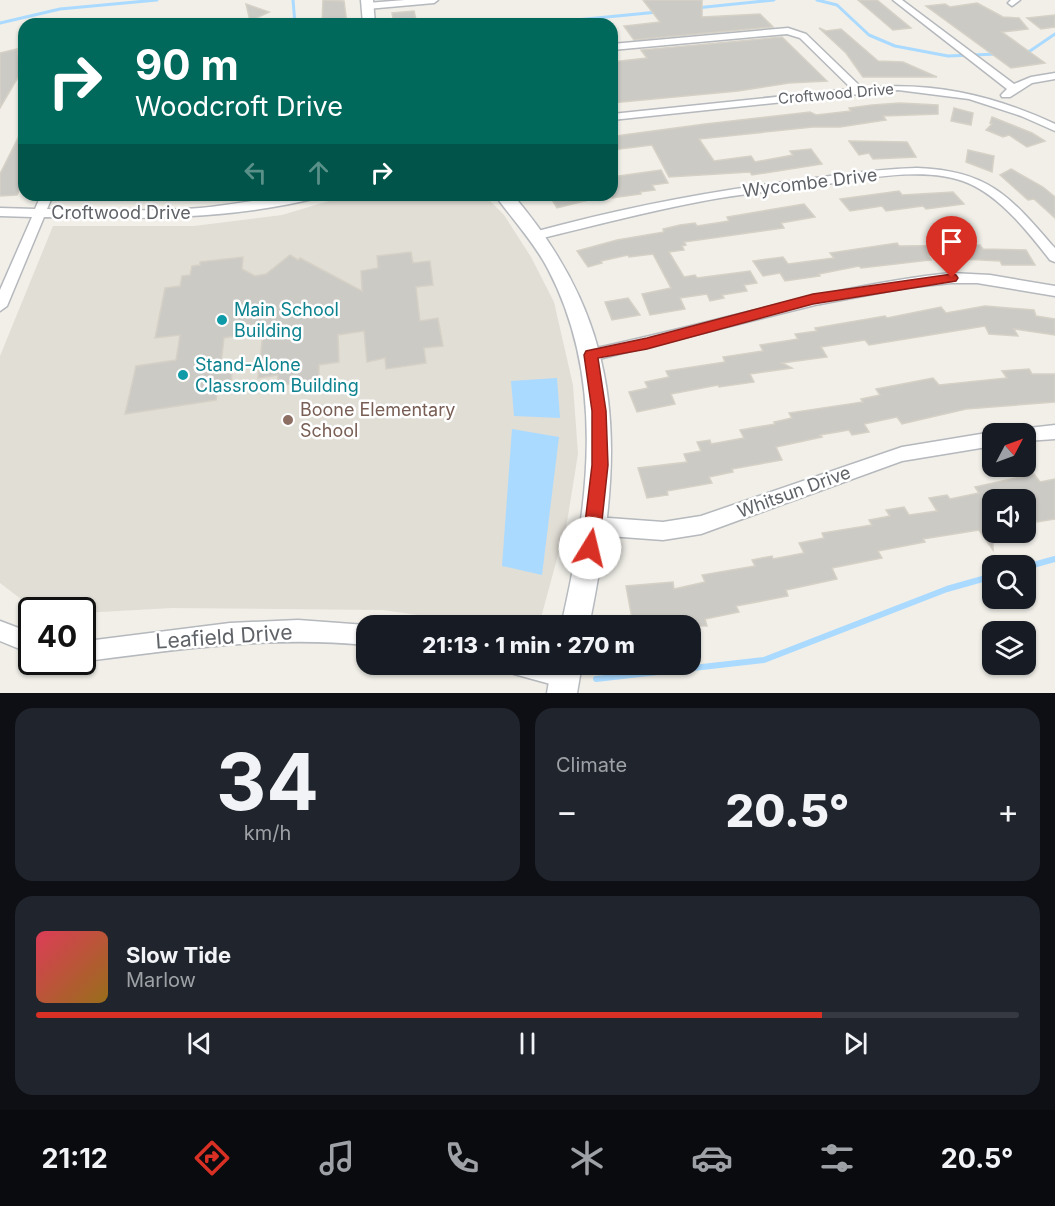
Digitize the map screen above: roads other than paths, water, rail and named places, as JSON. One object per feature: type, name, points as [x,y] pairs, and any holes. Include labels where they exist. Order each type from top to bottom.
[{"type":"street","points":[[368,18],[367,3],[434,0]]},
{"type":"street","points":[[897,0],[1012,88]]},
{"type":"street","points":[[618,46],[788,31],[803,36],[859,90]]},
{"type":"street","points":[[997,104],[1012,88],[1034,79],[1055,76]]},
{"type":"street","name":"Croftwood Drive","points":[[618,116],[859,90],[920,88],[970,96],[997,104],[1055,128]]},
{"type":"street","name":"Wycombe Drive","points":[[539,235],[721,194],[865,175],[943,173],[974,181],[988,189],[1042,241],[1055,257]]},
{"type":"street","points":[[0,306],[45,201]]},
{"type":"street","name":"Croftwood Drive","points":[[0,212],[203,213],[264,201]]},
{"type":"street","points":[[509,201],[539,235],[570,290],[591,355],[599,411],[600,465],[595,526],[577,615]]},
{"type":"street","points":[[591,355],[647,344],[813,299],[952,278],[987,279],[1055,291]]},
{"type":"street","points":[[1036,433],[1055,432]]},
{"type":"street","name":"Whitsun Drive","points":[[595,526],[663,531],[701,525],[902,454],[982,441]]},
{"type":"street","name":"Leafield Drive","points":[[96,650],[208,635],[277,630],[356,634]]},
{"type":"street","points":[[0,631],[18,638]]},
{"type":"water","points":[[557,378],[560,418],[514,416],[511,381]]},
{"type":"water","points":[[512,429],[559,437],[542,575],[502,566]]},
{"type":"waterway","points":[[21,18],[60,9],[157,0]]},
{"type":"waterway","points":[[293,0],[294,18]]},
{"type":"waterway","points":[[696,8],[774,0]]},
{"type":"waterway","points":[[817,0],[837,5],[869,35],[895,46],[948,56],[997,54]]},
{"type":"waterway","points":[[596,18],[658,12]]},
{"type":"waterway","points":[[0,23],[18,19]]},
{"type":"waterway","points":[[1023,52],[1030,51],[1055,34]]},
{"type":"waterway","points":[[1036,564],[1055,559]]},
{"type":"waterway","points":[[596,679],[764,660],[947,589],[982,579]]},
{"type":"place","name":"Main School Building","points":[[222,320]]},
{"type":"place","name":"Stand-Alone Classroom Building","points":[[183,375]]},
{"type":"place","name":"Boone Elementary School","points":[[288,420]]}]
